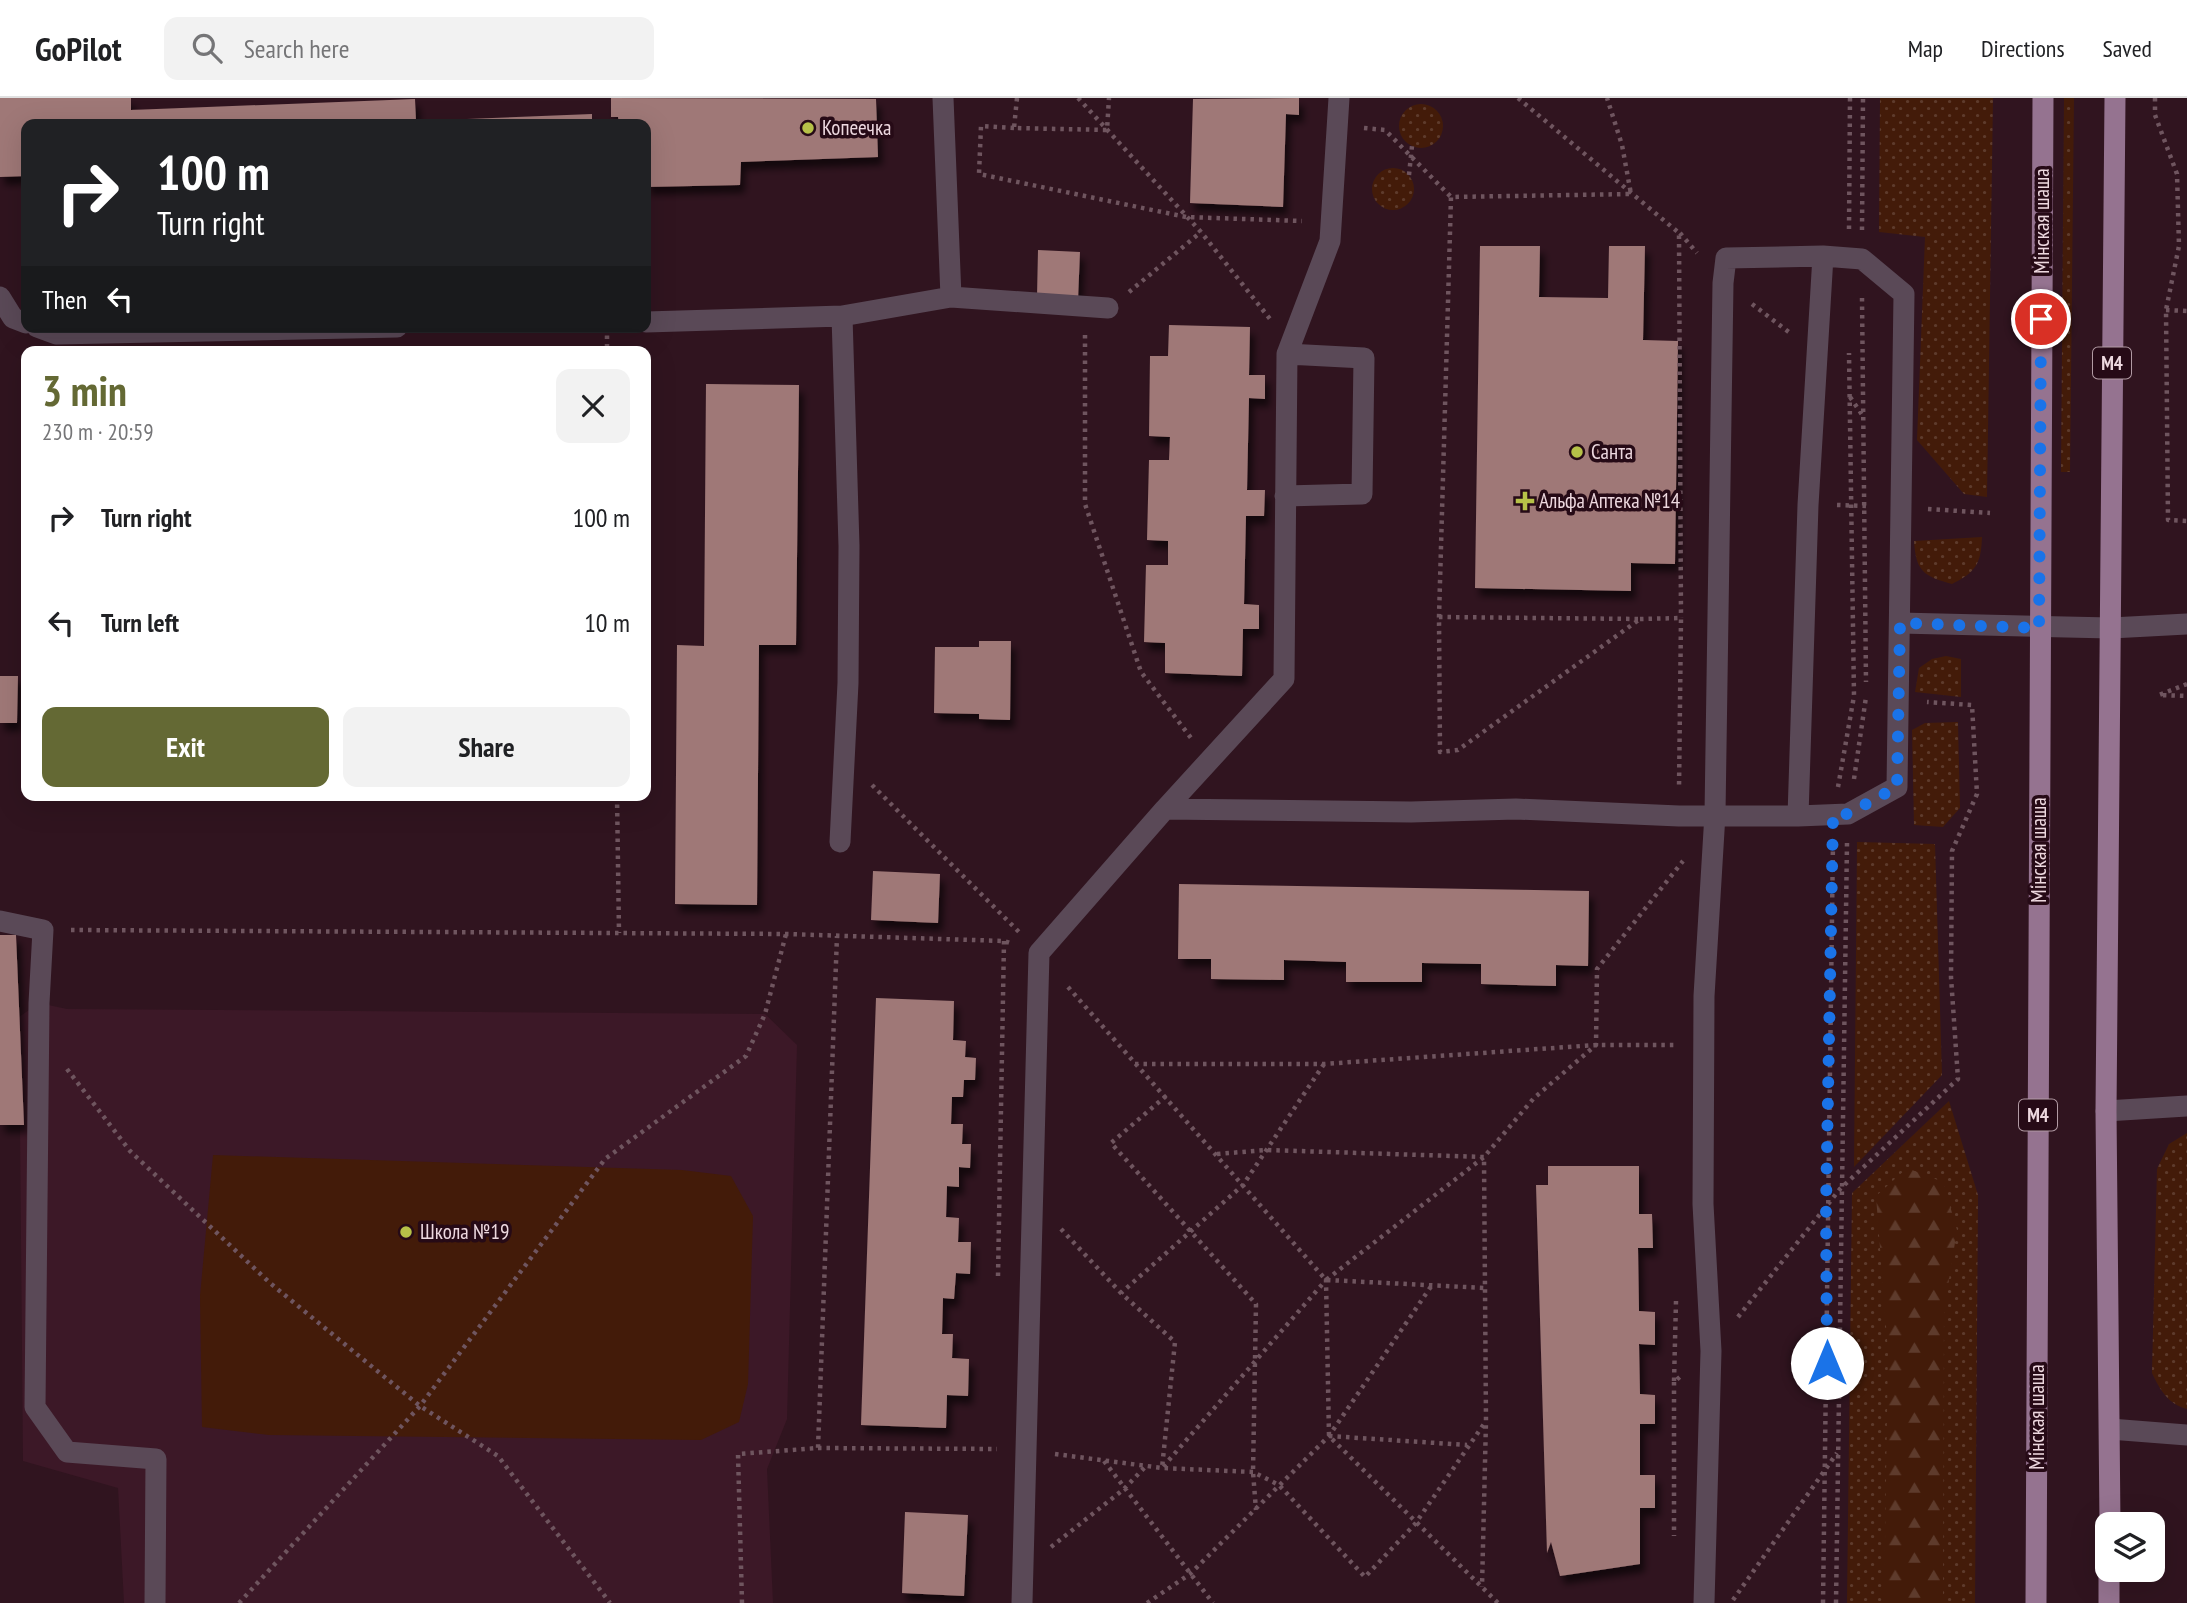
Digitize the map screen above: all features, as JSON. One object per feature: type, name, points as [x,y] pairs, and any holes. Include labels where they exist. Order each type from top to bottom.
[{"type":"main road","name":"Мінская шаша","points":[[2036,1603],[2043,98]]},
{"type":"main road","name":"М4","points":[[2110,1512],[2106,1111],[2115,98]]},
{"type":"main road","points":[[2109,1582],[2109,1603]]},
{"type":"lane","points":[[943,98],[951,297]]},
{"type":"lane","points":[[1022,1603],[1030,1211],[1039,953],[1165,808],[1284,679],[1287,354],[1330,241],[1339,98]]},
{"type":"lane","points":[[1798,816],[1808,505],[1823,256]]},
{"type":"lane","points":[[1165,808],[1372,811],[1516,809],[1679,816],[1715,814],[1798,816],[1841,814],[1897,787],[1904,294],[1855,259],[1823,256],[1726,258],[1723,282],[1715,814],[1704,996],[1703,1204],[1711,1351],[1704,1603]]},
{"type":"lane","points":[[0,297],[13,318],[21,321]]},
{"type":"lane","points":[[651,322],[842,316],[951,297],[1108,308]]},
{"type":"lane","points":[[840,842],[849,546],[842,316]]},
{"type":"lane","points":[[52,333],[104,333]]},
{"type":"lane","points":[[1285,496],[1362,494],[1364,358],[1287,354]]},
{"type":"lane","points":[[1900,623],[2039,628],[2187,624]]},
{"type":"lane","points":[[0,920],[43,930],[39,1033],[35,1407],[67,1452],[156,1459],[155,1603]]},
{"type":"lane","points":[[2106,1111],[2187,1106]]},
{"type":"lane","points":[[2110,1429],[2187,1435]]},
{"type":"path","points":[[1014,128],[1017,98]]},
{"type":"path","points":[[1078,98],[1201,232],[1275,325],[1280,312]]},
{"type":"path","points":[[1107,130],[1109,98]]},
{"type":"path","points":[[1518,98],[1679,233],[1723,282],[1819,355],[1863,416]]},
{"type":"path","points":[[1607,98],[1622,145],[1631,194]]},
{"type":"path","points":[[1836,1603],[1841,814],[1866,698],[1863,416],[1850,98]]},
{"type":"path","points":[[1855,259],[1863,98]]},
{"type":"path","points":[[2155,98],[2155,116],[2177,174],[2179,246],[2166,310],[2168,520],[2187,521]]},
{"type":"path","points":[[1337,124],[1385,130],[1408,157],[1451,197],[1631,194]]},
{"type":"path","points":[[1107,130],[981,126],[979,174],[1186,217],[1304,221]]},
{"type":"path","points":[[1409,174],[1408,157],[1412,146]]},
{"type":"path","points":[[1451,197],[1439,617],[1440,752],[1458,750],[1640,619]]},
{"type":"path","points":[[1108,308],[1201,232]]},
{"type":"path","points":[[1679,233],[1680,759]]},
{"type":"path","points":[[1085,307],[1085,504],[1141,672],[1208,761]]},
{"type":"path","points":[[2166,310],[2187,311]]},
{"type":"path","points":[[1823,1603],[1827,1467],[1826,1207],[1841,814],[1854,696],[1849,342]]},
{"type":"path","points":[[1439,617],[1681,618]]},
{"type":"path","points":[[2187,684],[2159,695],[2187,696]]},
{"type":"path","points":[[1866,698],[1972,705],[1977,794],[1952,852],[1951,977],[1958,1079]]},
{"type":"path","points":[[844,757],[1039,953],[1326,1280],[1329,1436],[1415,1524],[1498,1603]]},
{"type":"path","points":[[617,801],[620,933]]},
{"type":"path","points":[[1162,1468],[1326,1280],[1484,1157],[1534,1097],[1596,1045],[1597,969],[1686,858]]},
{"type":"path","points":[[43,930],[786,934],[1004,941],[1039,953]]},
{"type":"path","points":[[239,1603],[419,1406],[605,1159],[746,1056],[765,1014],[786,934]]},
{"type":"path","points":[[818,1448],[837,936]]},
{"type":"path","points":[[998,1284],[1004,941]]},
{"type":"path","points":[[39,1033],[130,1151],[270,1283],[419,1406],[498,1456],[610,1603]]},
{"type":"path","points":[[1135,1064],[1324,1064],[1596,1045],[1685,1045]]},
{"type":"path","points":[[1121,1293],[1243,1185],[1324,1064]]},
{"type":"path","points":[[1166,1096],[1111,1143],[1256,1304],[1252,1472],[1256,1510]]},
{"type":"path","points":[[1216,1154],[1267,1150],[1484,1157]]},
{"type":"path","points":[[1482,1587],[1486,1421],[1484,1157]]},
{"type":"path","points":[[1030,1211],[1068,1233],[1121,1293],[1175,1342],[1162,1468]]},
{"type":"path","points":[[1326,1280],[1485,1288]]},
{"type":"path","points":[[1147,1603],[1191,1574],[1329,1436],[1432,1285]]},
{"type":"path","points":[[1674,1382],[1674,1548]]},
{"type":"path","points":[[743,1603],[738,1454],[775,1449],[818,1448],[996,1449],[1024,1450],[1162,1468],[1252,1472],[1279,1485],[1364,1577],[1415,1524],[1486,1421]]},
{"type":"path","points":[[995,1463],[996,1436]]},
{"type":"path","points":[[1329,1436],[1468,1445]]},
{"type":"path","points":[[1731,1603],[1838,1452]]},
{"type":"path","points":[[1103,1460],[1213,1603]]},
{"type":"path","points":[[1046,1551],[1124,1489],[1146,1466]]},
{"type":"shaded area","name":"Школа №19","points":[[39,1003],[67,1009],[765,1014],[797,1045],[787,1419],[767,1469],[773,1603],[124,1603],[118,1488],[23,1461],[19,1017]]},
{"type":"green space","points":[[1880,98],[1993,98],[1987,497],[1964,494],[1917,440],[1925,237],[1879,232]]},
{"type":"green space","points":[[2064,98],[2074,98],[2070,472],[2061,472]]},
{"type":"green space","points":[[1421,104],[1436,111],[1443,126],[1436,141],[1421,148],[1406,141],[1399,126],[1406,111]]},
{"type":"green space","points":[[1393,168],[1408,174],[1414,189],[1408,204],[1393,210],[1378,204],[1372,189],[1378,174]]},
{"type":"green space","points":[[1982,537],[1976,566],[1952,584],[1928,575],[1919,566],[1914,541]]},
{"type":"green space","points":[[1946,656],[1961,659],[1961,697],[1915,692],[1919,668],[1932,659]]},
{"type":"green space","points":[[1958,722],[1960,808],[1943,827],[1914,825],[1912,730],[1925,723]]},
{"type":"green space","points":[[1857,842],[1935,844],[1942,1075],[1854,1167]]},
{"type":"green space","points":[[1949,1101],[1978,1195],[1975,1603],[1847,1603],[1852,1193]]},
{"type":"green space","points":[[2187,1133],[2187,1409],[2165,1396],[2152,1373],[2157,1169],[2169,1144]]},
{"type":"green space","points":[[213,1155],[682,1170],[731,1176],[753,1216],[748,1384],[739,1422],[701,1440],[269,1435],[202,1427],[200,1296]]},
{"type":"green space","points":[[1907,1168],[1943,1182],[1957,1230],[1944,1311],[1943,1603],[1884,1603],[1888,1352],[1876,1196]]},
{"type":"building","points":[[0,98],[131,98],[131,110],[415,99],[416,119],[21,119],[21,176],[0,177]]},
{"type":"building","points":[[611,98],[876,99],[878,157],[741,162],[740,185],[651,187],[651,119],[611,117]]},
{"type":"building","points":[[1299,98],[1299,115],[1286,114],[1283,207],[1190,203],[1193,99]]},
{"type":"building","points":[[592,114],[592,119],[466,119]]},
{"type":"building","name":"Санта","points":[[1480,246],[1540,246],[1539,297],[1608,298],[1609,246],[1645,246],[1643,340],[1678,341],[1675,564],[1631,563],[1631,591],[1475,588]]},
{"type":"building","points":[[1038,250],[1080,252],[1078,299],[1037,297]]},
{"type":"building","points":[[1169,325],[1250,327],[1249,375],[1265,375],[1265,399],[1249,398],[1247,490],[1265,490],[1264,516],[1246,516],[1244,604],[1259,605],[1259,629],[1243,629],[1242,676],[1165,673],[1165,643],[1144,642],[1146,565],[1168,565],[1168,541],[1147,540],[1149,460],[1169,460],[1170,437],[1149,436],[1150,356],[1168,356]]},
{"type":"building","points":[[706,384],[799,385],[796,645],[759,645],[757,905],[675,904],[677,645],[704,646]]},
{"type":"building","points":[[979,641],[1011,641],[1010,720],[979,719],[979,714],[934,713],[935,647],[979,647]]},
{"type":"building","points":[[0,676],[18,676],[17,723],[0,723]]},
{"type":"building","points":[[873,871],[940,874],[938,923],[871,920]]},
{"type":"building","points":[[1179,884],[1589,891],[1588,966],[1556,965],[1556,986],[1481,984],[1481,964],[1422,963],[1422,982],[1346,982],[1346,962],[1284,960],[1284,980],[1211,979],[1211,959],[1178,959]]},
{"type":"building","points":[[0,935],[16,935],[24,1125],[0,1125]]},
{"type":"building","points":[[876,998],[954,1001],[953,1040],[966,1041],[965,1057],[976,1058],[975,1080],[964,1080],[963,1097],[952,1097],[951,1124],[963,1124],[962,1144],[971,1144],[970,1168],[959,1167],[959,1187],[947,1186],[946,1217],[959,1218],[958,1242],[971,1242],[970,1274],[956,1273],[954,1299],[943,1298],[942,1334],[953,1334],[952,1358],[969,1359],[968,1396],[947,1395],[946,1428],[861,1425]]},
{"type":"building","points":[[1548,1166],[1639,1166],[1639,1214],[1652,1214],[1653,1248],[1638,1248],[1639,1311],[1655,1312],[1655,1345],[1639,1344],[1640,1394],[1655,1395],[1655,1424],[1640,1424],[1640,1475],[1655,1475],[1655,1508],[1640,1508],[1640,1564],[1560,1576],[1551,1542],[1547,1553],[1536,1185],[1548,1185]]},
{"type":"building","points":[[905,1512],[968,1515],[964,1596],[902,1593]]},
{"type":"place","name":"Копеечка","points":[[808,128]]},
{"type":"place","name":"Санта","points":[[1577,452]]},
{"type":"place","name":"Альфа Аптека №14","points":[[1525,501]]},
{"type":"place","name":"Школа №19","points":[[406,1232]]},
{"type":"route","points":[[1827,1363],[1826,1207],[1833,815],[1848,814],[1897,787],[1900,623],[2039,628],[2041,319]]}]
